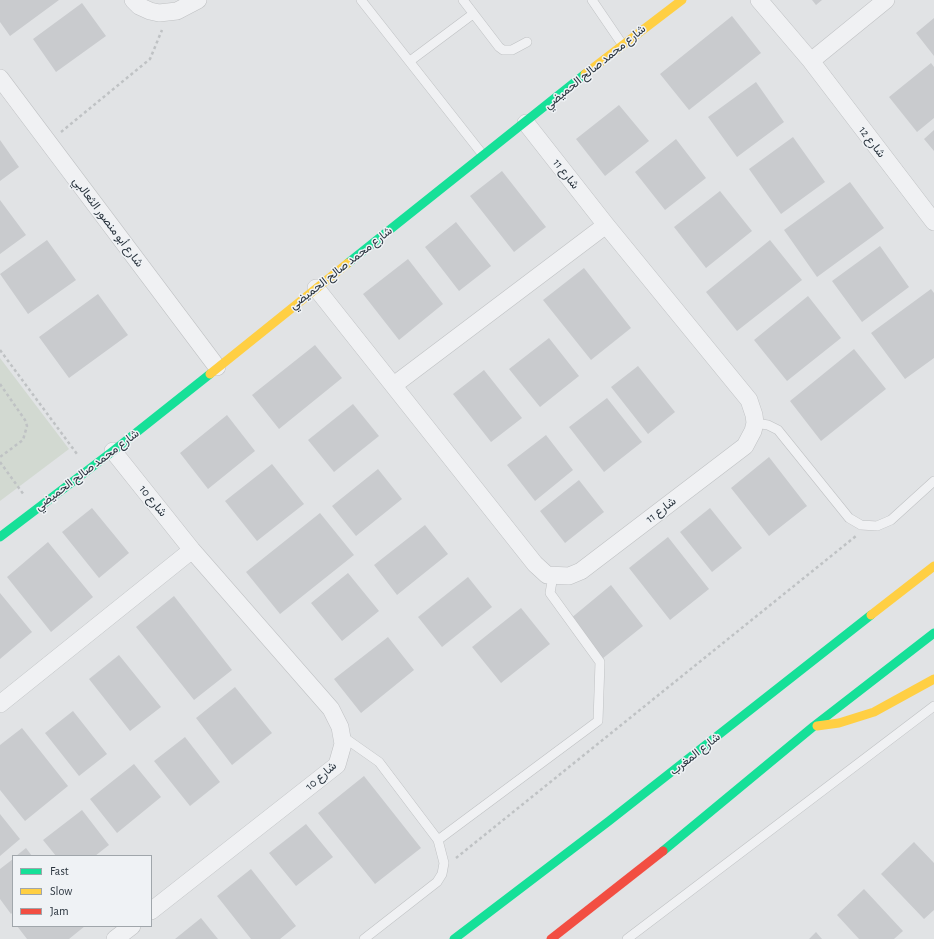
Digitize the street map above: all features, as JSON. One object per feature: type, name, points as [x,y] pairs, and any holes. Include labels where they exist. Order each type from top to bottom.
[{"type":"main road","name":"شارع محمد صالح الحميضي","points":[[0,536],[89,470],[483,155],[526,123],[622,44],[682,0]]},
{"type":"main road","name":"شارع المغرب","points":[[454,939],[609,821],[934,566]]},
{"type":"main road","points":[[551,939],[653,860],[814,726],[934,633]]},
{"type":"main road","points":[[814,726],[839,723],[874,712],[934,679]]},
{"type":"street","points":[[133,0],[139,6],[150,11],[168,12],[188,6],[198,0]]},
{"type":"street","name":"شارع 12","points":[[759,0],[811,61],[934,222]]},
{"type":"street","points":[[811,61],[886,0]]},
{"type":"street","name":"شارع أبو منصور الثعالبي","points":[[0,78],[217,367]]},
{"type":"street","name":"شارع 11","points":[[526,123],[606,225],[749,400],[753,410],[755,423],[754,431],[745,446],[581,571],[569,576],[553,576]]},
{"type":"street","points":[[394,385],[606,225]]},
{"type":"street","points":[[316,288],[535,564],[547,575],[553,576]]},
{"type":"street","name":"شارع 10","points":[[113,451],[192,550],[331,709],[342,736],[342,750],[337,765],[152,910]]},
{"type":"street","points":[[0,704],[192,550]]},
{"type":"street","points":[[115,939],[131,927]]},
{"type":"lane","points":[[361,0],[483,155]]},
{"type":"lane","points":[[463,0],[495,44],[503,50],[512,50],[527,42]]},
{"type":"lane","points":[[592,0],[622,44]]},
{"type":"lane","points":[[410,61],[473,14]]},
{"type":"lane","points":[[755,423],[768,425],[778,430],[849,518],[854,522],[869,526],[877,526],[891,520],[934,481]]},
{"type":"lane","points":[[438,840],[598,721],[600,662],[550,593],[553,576]]},
{"type":"lane","points":[[627,939],[934,706]]},
{"type":"lane","points":[[342,736],[379,762],[438,840],[442,849],[444,868],[436,882],[364,939]]},
{"type":"path","points":[[48,142],[150,59],[168,12]]},
{"type":"path","points":[[0,350],[89,470]]},
{"type":"path","points":[[0,384],[25,420],[27,426],[23,440],[0,457]]},
{"type":"path","points":[[0,462],[34,510]]},
{"type":"path","points":[[444,868],[869,526]]},
{"type":"shaded area","points":[[0,358],[69,449],[0,501]]},
{"type":"building","points":[[0,0],[59,0],[10,36],[0,22]]},
{"type":"building","points":[[812,0],[822,0],[816,5]]},
{"type":"building","points":[[82,3],[106,36],[56,72],[33,39]]},
{"type":"building","points":[[732,16],[761,53],[689,110],[660,74]]},
{"type":"building","points":[[934,18],[934,56],[916,33]]},
{"type":"building","points":[[931,63],[934,67],[934,118],[917,132],[889,97]]},
{"type":"building","points":[[756,82],[784,122],[737,157],[708,117]]},
{"type":"building","points":[[619,105],[649,141],[605,176],[576,139]]},
{"type":"building","points":[[934,130],[934,151],[924,139]]},
{"type":"building","points":[[793,137],[825,182],[781,214],[749,169]]},
{"type":"building","points":[[676,139],[706,178],[665,210],[635,172]]},
{"type":"building","points":[[0,140],[19,167],[0,181]]},
{"type":"building","points":[[502,171],[546,227],[514,252],[470,196]]},
{"type":"building","points":[[850,182],[884,228],[817,277],[784,230]]},
{"type":"building","points":[[720,191],[752,231],[706,268],[674,227]]},
{"type":"building","points":[[0,200],[26,235],[0,254]]},
{"type":"building","points":[[456,222],[491,266],[459,291],[425,247]]},
{"type":"building","points":[[47,240],[76,280],[28,314],[0,274]]},
{"type":"building","points":[[770,240],[802,280],[737,331],[706,292]]},
{"type":"building","points":[[880,246],[909,287],[862,322],[832,281]]},
{"type":"building","points":[[408,259],[443,304],[399,340],[363,294]]},
{"type":"building","points":[[584,268],[631,328],[591,360],[543,300]]},
{"type":"building","points":[[931,289],[934,293],[934,358],[905,379],[871,333]]},
{"type":"building","points":[[98,294],[128,335],[69,378],[39,337]]},
{"type":"building","points":[[808,296],[841,338],[787,381],[754,340]]},
{"type":"building","points":[[549,338],[579,376],[540,407],[509,369]]},
{"type":"building","points":[[315,345],[342,378],[279,429],[252,395]]},
{"type":"building","points":[[854,349],[886,389],[821,441],[790,401]]},
{"type":"building","points":[[638,366],[675,412],[648,434],[611,387]]},
{"type":"building","points":[[484,370],[522,418],[491,442],[453,394]]},
{"type":"building","points":[[607,398],[642,442],[604,472],[569,427]]},
{"type":"building","points":[[353,404],[379,436],[334,472],[308,440]]},
{"type":"building","points":[[227,415],[255,451],[208,489],[180,453]]},
{"type":"building","points":[[546,435],[573,470],[535,501],[507,465]]},
{"type":"building","points":[[769,457],[807,506],[769,536],[731,488]]},
{"type":"building","points":[[272,464],[304,504],[257,541],[225,501]]},
{"type":"building","points":[[378,469],[402,499],[356,536],[332,506]]},
{"type":"building","points":[[579,480],[604,512],[565,543],[540,511]]},
{"type":"building","points":[[92,508],[129,553],[99,578],[62,532]]},
{"type":"building","points":[[710,508],[742,548],[712,572],[680,532]]},
{"type":"building","points":[[320,513],[354,555],[280,614],[246,572]]},
{"type":"building","points":[[425,525],[448,554],[397,595],[374,565]]},
{"type":"building","points":[[668,537],[709,589],[670,620],[629,568]]},
{"type":"building","points":[[48,542],[93,597],[51,632],[7,577]]},
{"type":"building","points":[[348,573],[379,611],[342,641],[311,603]]},
{"type":"building","points":[[468,577],[492,607],[442,647],[418,617]]},
{"type":"building","points":[[611,585],[643,626],[602,659],[570,619]]},
{"type":"building","points":[[0,593],[32,632],[0,659]]},
{"type":"building","points":[[174,596],[232,670],[194,700],[136,627]]},
{"type":"building","points":[[521,608],[550,644],[501,683],[472,647]]},
{"type":"building","points":[[388,637],[414,670],[361,713],[334,679]]},
{"type":"building","points":[[119,655],[161,707],[130,731],[89,679]]},
{"type":"building","points":[[235,687],[272,733],[232,765],[196,718]]},
{"type":"building","points":[[73,711],[107,754],[79,776],[45,733]]},
{"type":"building","points":[[22,728],[68,786],[25,821],[0,790],[0,745]]},
{"type":"building","points":[[185,737],[220,782],[190,806],[154,761]]},
{"type":"building","points":[[134,764],[161,797],[117,833],[90,799]]},
{"type":"building","points":[[364,776],[421,848],[375,884],[318,813]]},
{"type":"building","points":[[82,810],[109,845],[96,855],[55,855],[43,840]]},
{"type":"building","points":[[0,814],[20,839],[0,856]]},
{"type":"building","points":[[306,824],[333,857],[296,886],[269,853]]},
{"type":"building","points":[[914,842],[934,863],[934,910],[924,919],[881,874]]},
{"type":"building","points":[[26,848],[31,855],[17,855]]},
{"type":"building","points":[[12,860],[11,914],[0,899],[0,869]]},
{"type":"building","points":[[251,869],[296,926],[280,939],[251,939],[217,896]]},
{"type":"building","points":[[864,889],[903,931],[894,939],[859,939],[837,915]]},
{"type":"building","points":[[201,918],[218,939],[175,939]]},
{"type":"building","points":[[18,927],[84,927],[69,939],[27,939]]},
{"type":"building","points":[[816,932],[822,939],[809,939]]},
{"type":"traffic: fast","points":[[348,263],[585,74]]},
{"type":"traffic: fast","points":[[0,537],[113,451],[210,374]]},
{"type":"traffic: fast","points":[[454,939],[609,821],[871,615]]},
{"type":"traffic: fast","points":[[663,851],[814,726],[934,633]]},
{"type":"traffic: slow","points":[[585,74],[682,0]]},
{"type":"traffic: slow","points":[[210,374],[348,263]]},
{"type":"traffic: slow","points":[[871,615],[934,566]]},
{"type":"traffic: slow","points":[[817,726],[839,723],[874,712],[934,679]]},
{"type":"traffic: jam","points":[[551,939],[663,851]]}]
